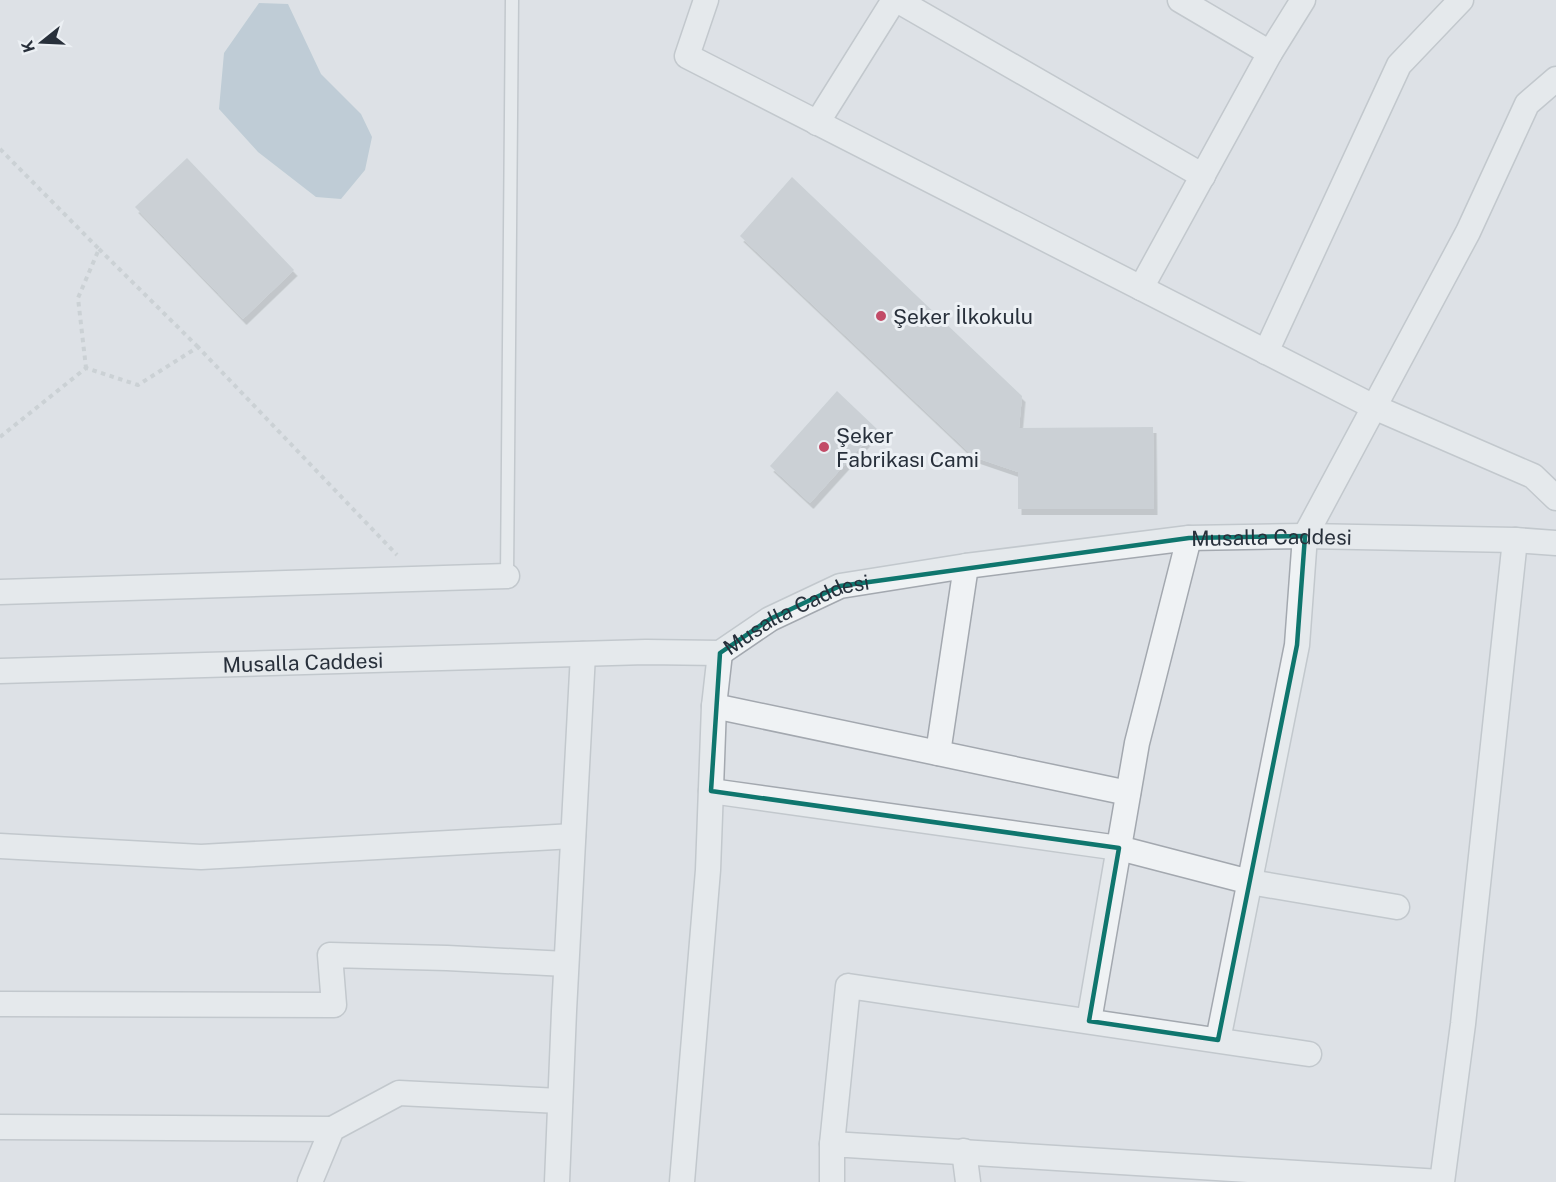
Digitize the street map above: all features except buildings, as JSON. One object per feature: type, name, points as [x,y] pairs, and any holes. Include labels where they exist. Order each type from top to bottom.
[{"type":"street","points":[[705,0],[687,56],[1374,406],[1533,476],[1556,498]]},
{"type":"street","points":[[817,123],[895,0],[1203,176]]},
{"type":"street","points":[[1180,0],[1270,53]]},
{"type":"street","points":[[1141,288],[1270,53],[1304,0]]},
{"type":"street","points":[[1266,352],[1399,65],[1461,0]]},
{"type":"street","points":[[1218,1040],[1297,645],[1305,536],[1467,232],[1527,104],[1556,79]]},
{"type":"street","name":"Musalla Caddesi","points":[[0,671],[646,652],[720,653],[770,619],[840,586],[966,566],[1189,538],[1305,536],[1515,540],[1556,543]]},
{"type":"street","points":[[1089,1021],[1137,742],[1189,538]]},
{"type":"street","points":[[832,1144],[1441,1182],[1464,1012],[1515,540]]},
{"type":"street","points":[[938,753],[966,566]]},
{"type":"street","points":[[0,592],[507,576]]},
{"type":"street","points":[[682,1182],[708,870],[714,706],[720,653]]},
{"type":"street","points":[[556,1182],[583,654]]},
{"type":"street","points":[[714,706],[1128,793]]},
{"type":"street","points":[[711,791],[1119,848],[1250,882],[1397,907]]},
{"type":"street","points":[[0,846],[201,857],[573,836]]},
{"type":"street","points":[[0,1004],[334,1005],[330,955],[566,964]]},
{"type":"street","points":[[832,1182],[832,1144],[848,986],[1309,1054]]},
{"type":"street","points":[[0,1126],[332,1130],[399,1093],[560,1101]]},
{"type":"street","points":[[310,1182],[332,1130]]},
{"type":"street","points":[[964,1151],[968,1182]]},
{"type":"lane","points":[[507,576],[512,0]]},
{"type":"path","points":[[0,149],[198,347],[420,578]]},
{"type":"path","points":[[86,368],[78,298],[99,249]]},
{"type":"path","points":[[86,368],[138,386],[198,347]]},
{"type":"path","points":[[0,436],[86,368]]},
{"type":"highlighted area","points":[[1305,536],[1297,645],[1218,1040],[1089,1021],[1119,848],[711,791],[720,653],[770,619],[840,586],[1189,538]]},
{"type":"water","points":[[259,3],[288,4],[321,74],[361,114],[372,137],[365,170],[341,199],[316,197],[258,152],[219,109],[224,53]]},
{"type":"place","name":"Şeker İlkokulu","points":[[881,316]]},
{"type":"place","name":"Şeker Fabrikası Cami","points":[[824,447]]}]
